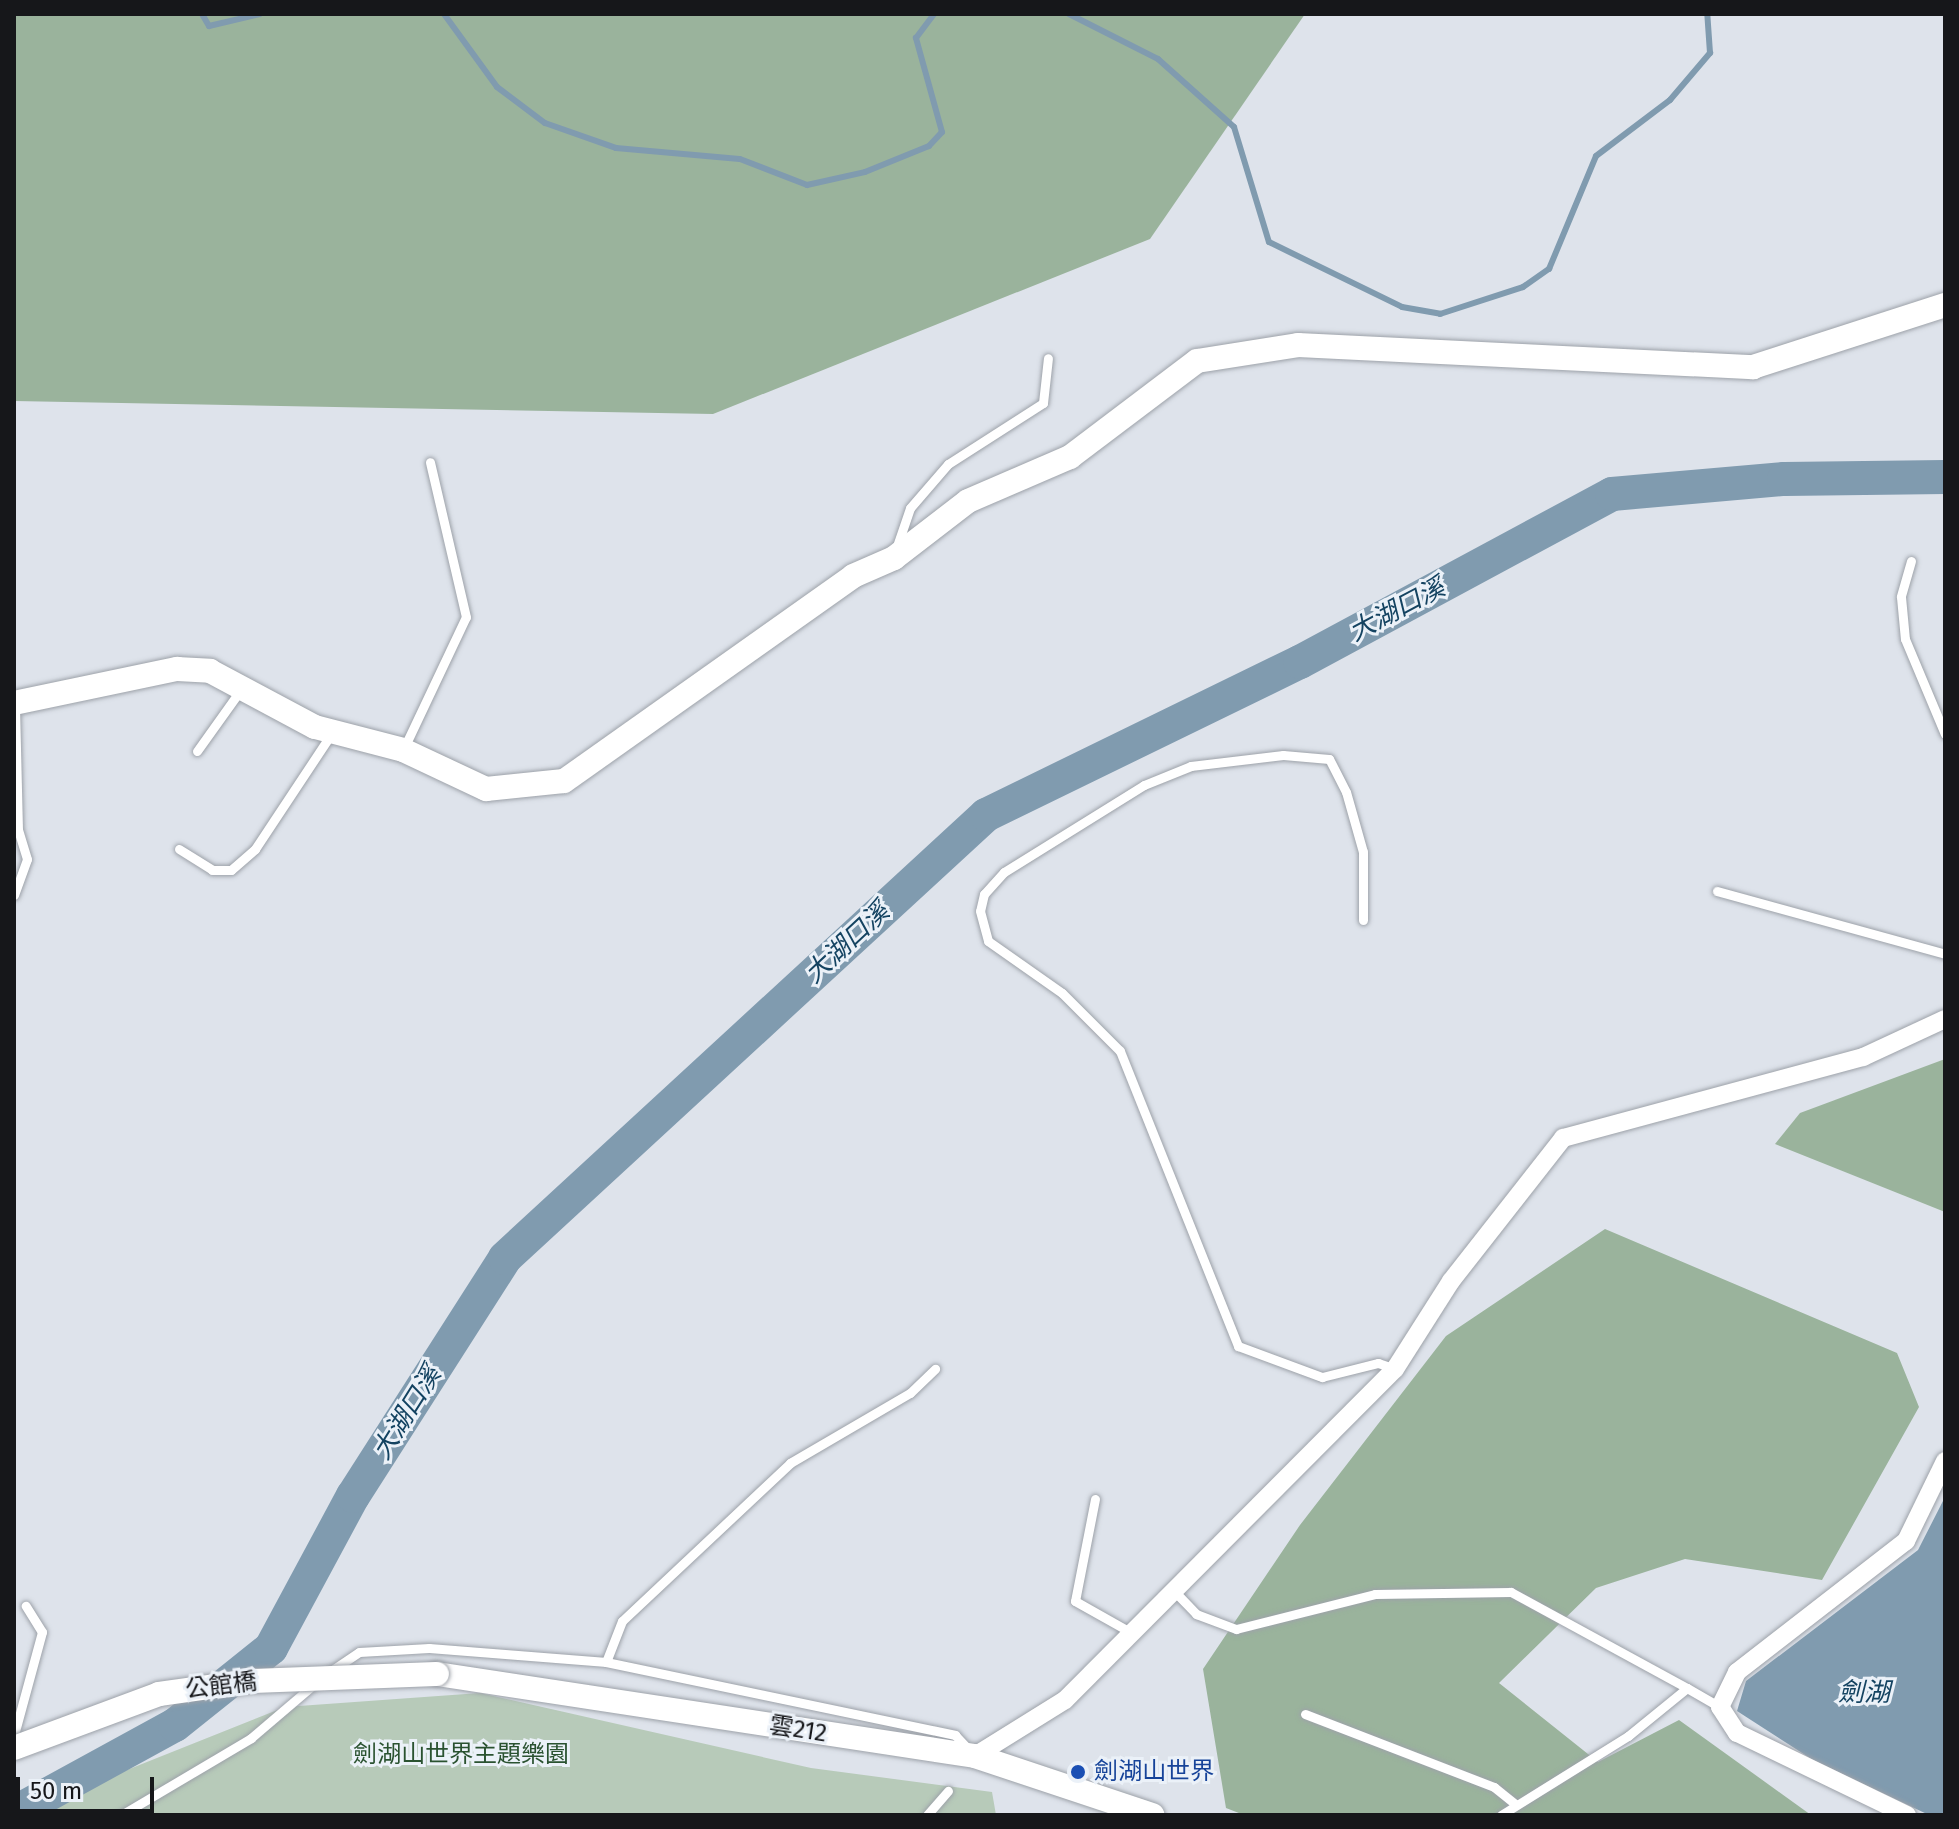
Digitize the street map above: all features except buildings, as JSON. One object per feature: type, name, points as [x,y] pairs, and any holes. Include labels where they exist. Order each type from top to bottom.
[{"type":"street","points":[[14,702],[177,669],[210,671],[333,731],[403,750],[486,789],[564,781],[853,576],[894,558],[968,501],[1070,457],[1197,361],[1237,349],[1298,345],[1753,367],[1945,305]]},
{"type":"street","points":[[975,1756],[1065,1700],[1177,1594],[1395,1369],[1451,1281],[1563,1138],[1863,1057],[1945,1019]]},
{"type":"street","points":[[1907,1815],[1737,1733],[1720,1707],[1737,1672],[1906,1541],[1945,1461]]},
{"type":"street","name":"雲212","points":[[437,1674],[975,1756],[1152,1815]]},
{"type":"street","name":"公館橋","points":[[14,1748],[159,1694],[252,1681],[437,1674]]},
{"type":"lane","points":[[894,558],[910,508],[948,464],[1043,403],[1048,358]]},
{"type":"lane","points":[[403,750],[466,617],[430,462]]},
{"type":"lane","points":[[1911,561],[1901,597],[1905,639],[1945,734]]},
{"type":"lane","points":[[197,751],[243,687]]},
{"type":"lane","points":[[14,702],[18,830],[27,859],[14,895]]},
{"type":"lane","points":[[179,849],[212,870],[231,870],[255,849],[333,731]]},
{"type":"lane","points":[[1363,920],[1363,852],[1346,792],[1329,759],[1283,755],[1191,766],[1144,785],[1004,872],[984,894],[980,911],[988,941],[1062,993],[1120,1051],[1238,1346],[1322,1377],[1378,1363],[1395,1369]]},
{"type":"lane","points":[[1717,891],[1945,954]]},
{"type":"lane","points":[[606,1662],[622,1621],[790,1463],[910,1393],[935,1369]]},
{"type":"lane","points":[[1095,1499],[1075,1601],[1135,1635]]},
{"type":"lane","points":[[1177,1594],[1196,1614],[1236,1629],[1375,1594],[1511,1592],[1720,1707]]},
{"type":"lane","points":[[14,1735],[42,1632],[26,1606]]},
{"type":"lane","points":[[121,1815],[251,1738],[359,1652],[429,1648],[606,1662],[955,1735],[975,1756]]},
{"type":"lane","points":[[1501,1815],[1514,1803],[1628,1736],[1687,1688]]},
{"type":"lane","points":[[1305,1714],[1494,1787],[1514,1803]]},
{"type":"lane","points":[[927,1815],[948,1791]]},
{"type":"green space","points":[[14,14],[1305,14],[1150,239],[713,414],[14,401]]},
{"type":"green space","points":[[1945,1059],[1945,1212],[1775,1144],[1800,1113]]},
{"type":"green space","points":[[1605,1229],[1897,1353],[1919,1407],[1822,1580],[1685,1559],[1596,1588],[1499,1683],[1598,1762],[1679,1720],[1811,1815],[1244,1815],[1226,1808],[1203,1669],[1300,1525],[1446,1336]]},
{"type":"green space","name":"劍湖山世界主題樂園","points":[[480,1693],[811,1768],[992,1792],[996,1815],[14,1815],[285,1707]]},
{"type":"water","name":"劍湖","points":[[1945,1497],[1945,1815],[1929,1815],[1813,1760],[1737,1711],[1746,1681],[1918,1550]]},
{"type":"waterway","points":[[202,14],[209,26],[260,14]]},
{"type":"waterway","points":[[444,14],[497,87],[545,123],[616,148],[740,159],[807,185],[865,172],[929,146],[942,132],[916,38],[934,14]]},
{"type":"waterway","points":[[1069,14],[1158,59],[1234,127],[1269,242],[1402,307],[1440,314],[1523,287],[1549,269],[1596,156],[1670,100],[1710,53],[1707,14]]},
{"type":"waterway","name":"大湖口溪","points":[[14,1813],[175,1725],[271,1648],[353,1496],[505,1258],[986,815],[1300,662],[1612,494],[1784,479],[1945,477]]},
{"type":"place","name":"劍湖山世界","points":[[1078,1772]]}]
